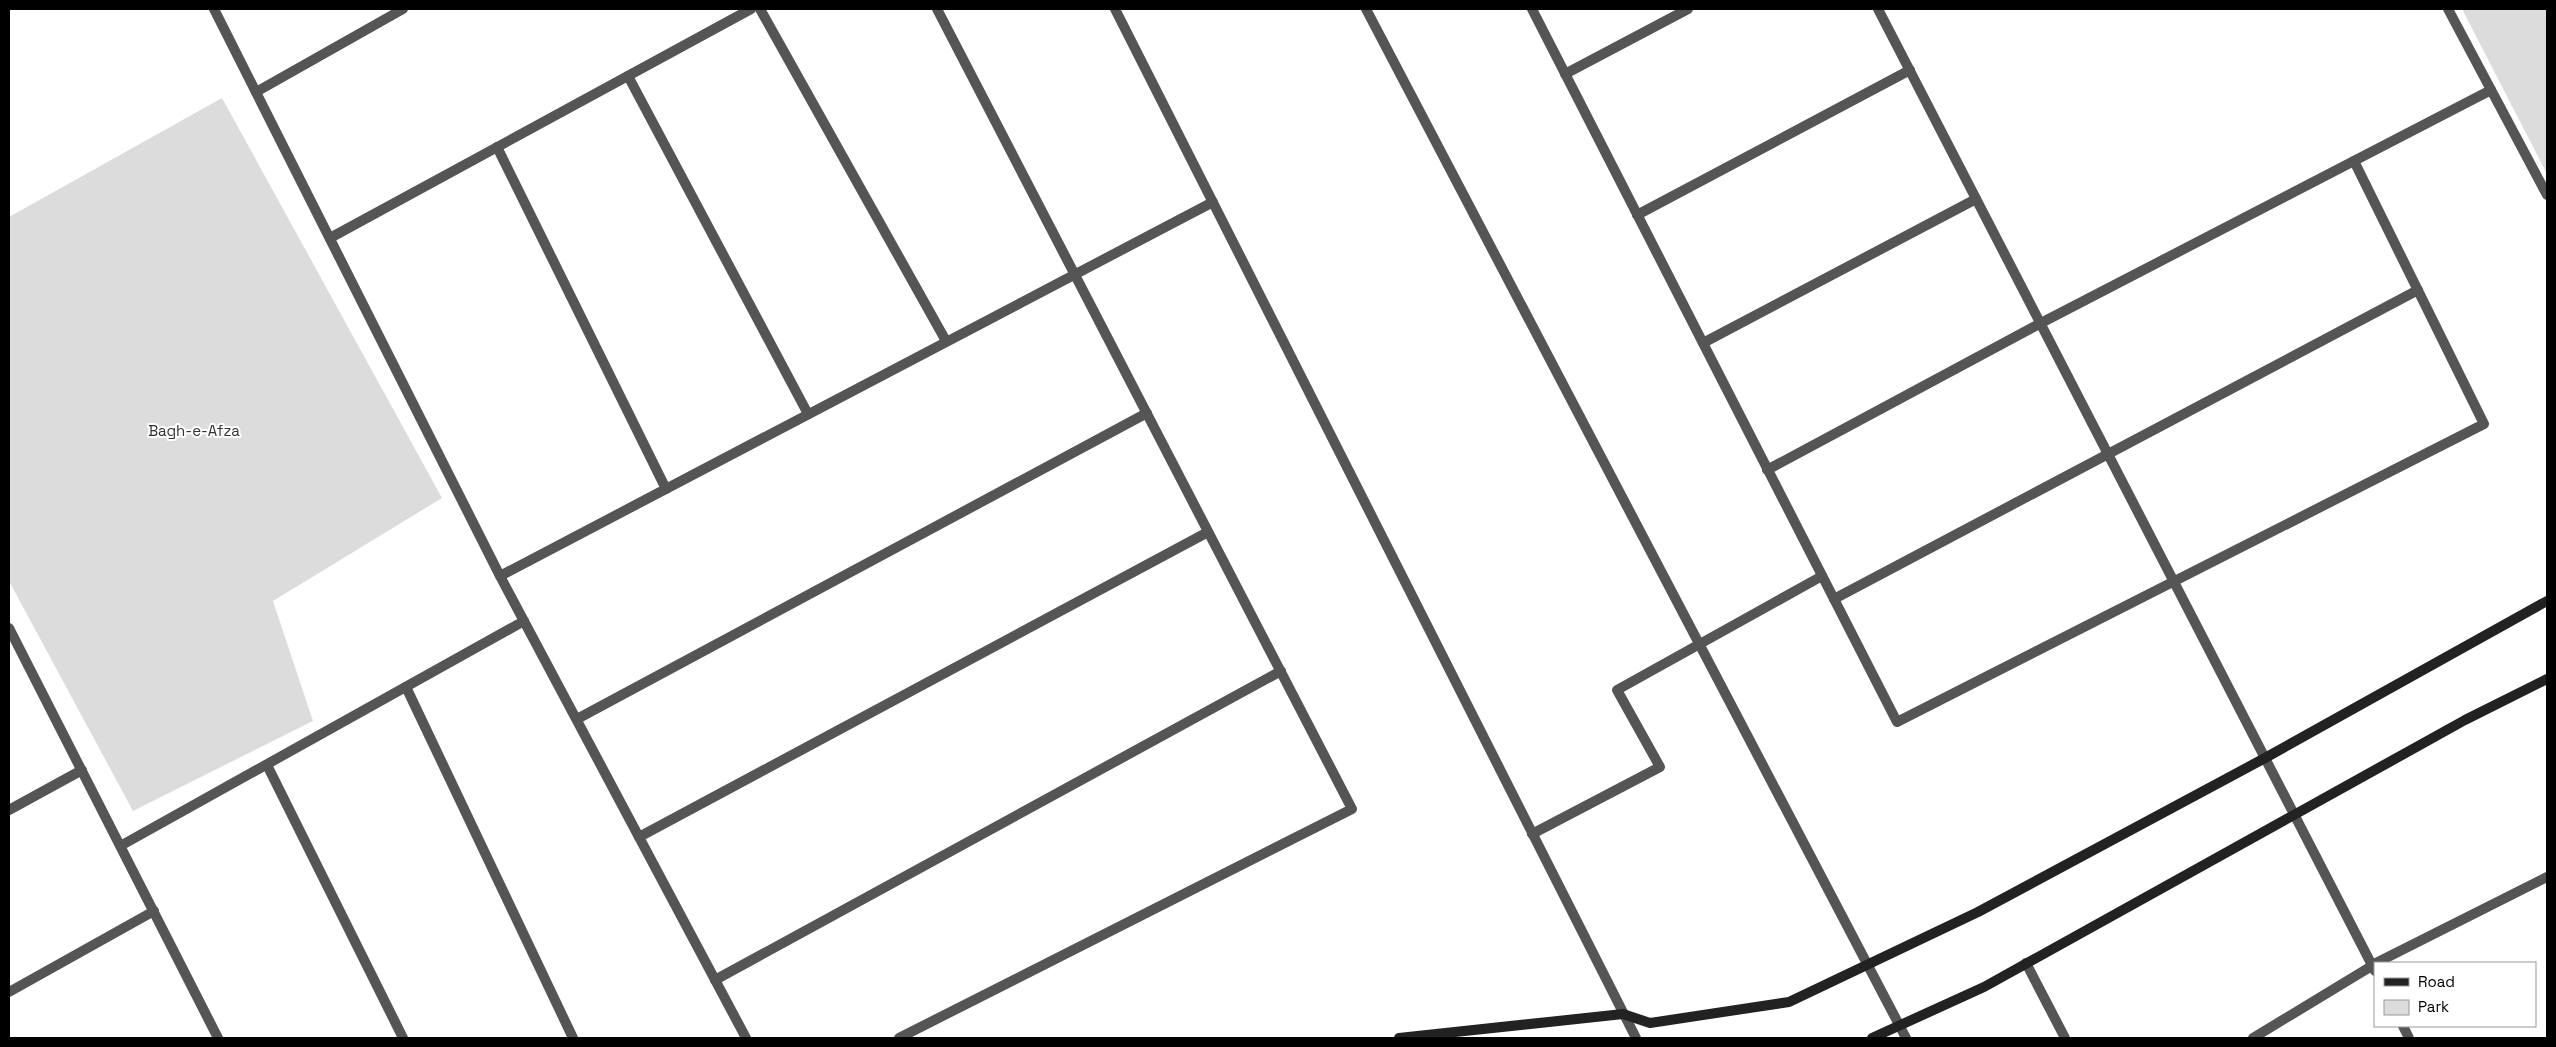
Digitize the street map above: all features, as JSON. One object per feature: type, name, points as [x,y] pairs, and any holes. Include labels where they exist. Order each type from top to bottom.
[{"type":"main road","points":[[1399,1038],[1624,1014],[1650,1024],[1789,1002],[1978,912],[2265,758],[2547,601]]},
{"type":"main road","points":[[1872,1038],[1984,987],[2465,720],[2547,679]]},
{"type":"street","points":[[214,9],[500,576],[746,1038]]},
{"type":"street","points":[[256,92],[403,9]]},
{"type":"street","points":[[330,238],[751,9]]},
{"type":"street","points":[[760,9],[946,341]]},
{"type":"street","points":[[899,1038],[1352,809],[937,9]]},
{"type":"street","points":[[1115,9],[1636,1038]]},
{"type":"street","points":[[1366,9],[1906,1038]]},
{"type":"street","points":[[1532,9],[1897,722],[2173,580],[2484,424],[2354,161]]},
{"type":"street","points":[[1565,74],[1688,9]]},
{"type":"street","points":[[1878,9],[2374,966],[2253,1038]]},
{"type":"street","points":[[2448,9],[2547,195]]},
{"type":"street","points":[[1637,214],[1910,70]]},
{"type":"street","points":[[628,76],[808,414]]},
{"type":"street","points":[[1767,470],[2041,324],[2491,90]]},
{"type":"street","points":[[497,147],[666,489]]},
{"type":"street","points":[[1703,343],[1976,199]]},
{"type":"street","points":[[500,576],[1213,202]]},
{"type":"street","points":[[1834,599],[2418,290]]},
{"type":"street","points":[[576,719],[1147,413]]},
{"type":"street","points":[[639,838],[1208,532]]},
{"type":"street","points":[[1532,834],[1660,767],[1617,690],[1822,576]]},
{"type":"street","points":[[122,845],[524,622]]},
{"type":"street","points":[[9,628],[122,845],[218,1038]]},
{"type":"street","points":[[715,980],[1280,671]]},
{"type":"street","points":[[406,687],[573,1038]]},
{"type":"street","points":[[267,765],[404,1038]]},
{"type":"street","points":[[9,810],[82,770]]},
{"type":"street","points":[[2382,962],[2547,877]]},
{"type":"street","points":[[9,992],[154,911]]},
{"type":"street","points":[[2026,963],[2065,1038]]},
{"type":"green space","points":[[2462,9],[2547,9],[2547,174]]},
{"type":"green space","name":"Bagh-e-Afza","points":[[222,98],[442,498],[273,601],[313,721],[133,811],[9,581],[9,217]]}]
